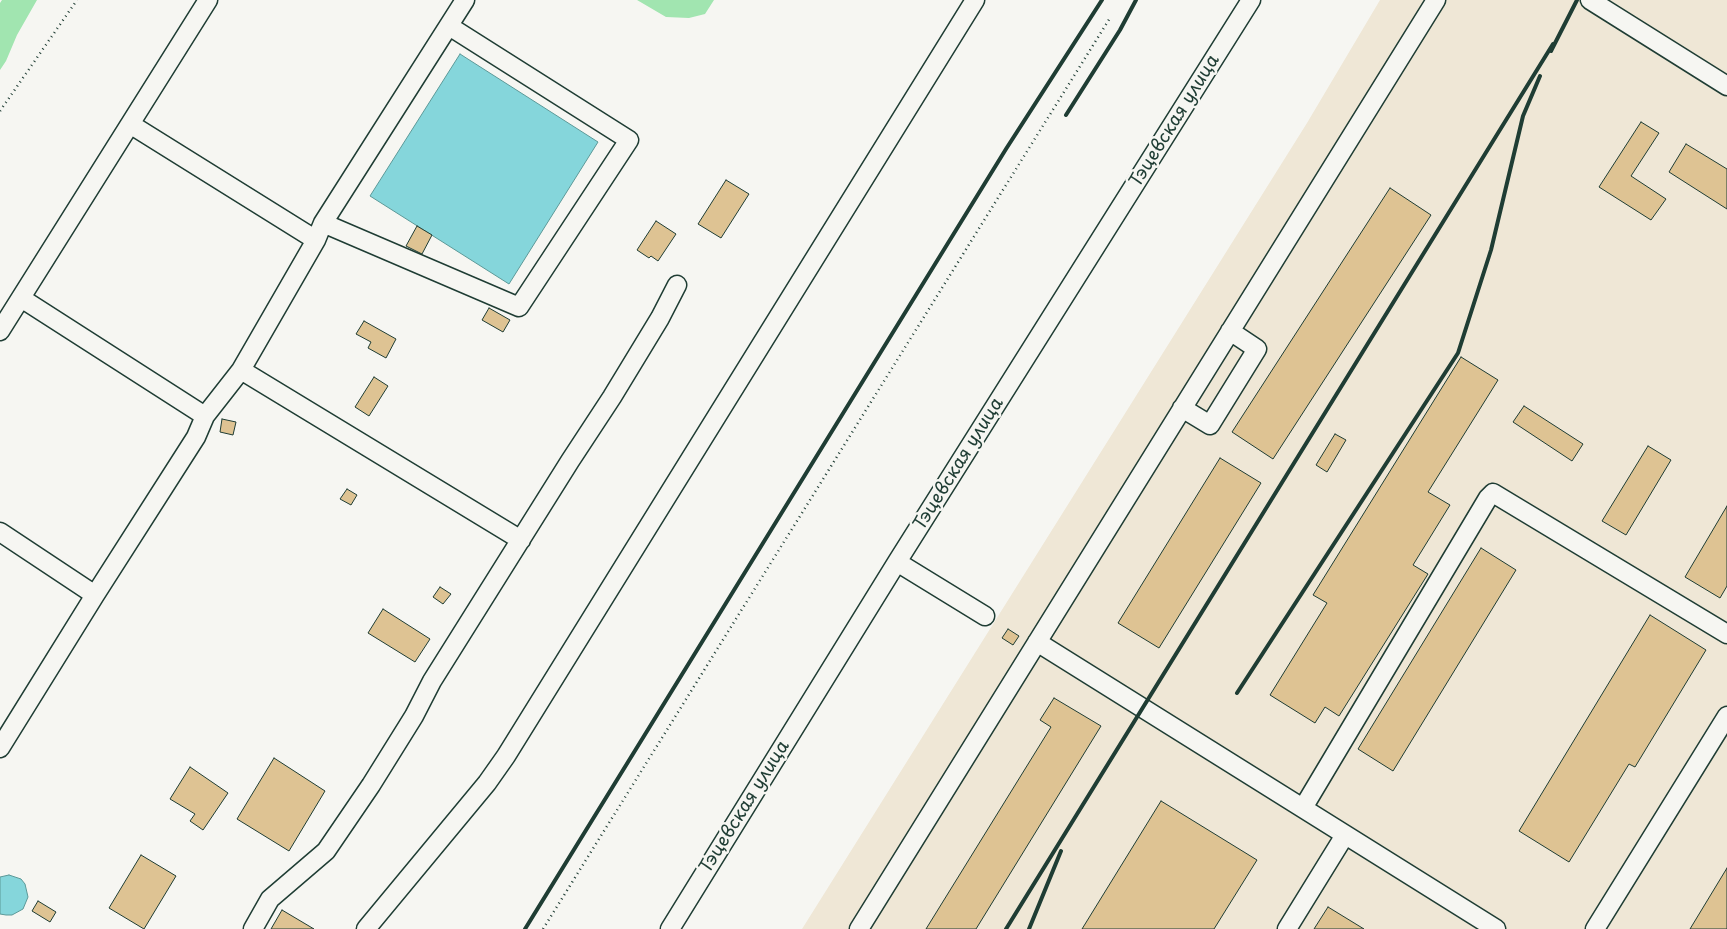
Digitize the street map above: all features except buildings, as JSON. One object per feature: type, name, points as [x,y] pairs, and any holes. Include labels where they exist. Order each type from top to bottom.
[{"type":"street","points":[[0,331],[208,0]]},
{"type":"street","points":[[0,748],[196,437],[205,416],[240,370],[316,240],[323,223],[465,0]]},
{"type":"street","points":[[366,929],[488,783],[506,756],[975,0]]},
{"type":"street","name":"Тэцевская улица","points":[[670,929],[897,562],[1251,0]]},
{"type":"street","points":[[859,929],[1436,0]]},
{"type":"street","points":[[1590,0],[1727,86]]},
{"type":"street","points":[[323,223],[518,307],[629,140],[448,26]]},
{"type":"street","points":[[130,124],[316,240]]},
{"type":"street","points":[[253,929],[270,899],[326,851],[380,770],[414,716],[432,681],[612,397],[660,318],[677,285]]},
{"type":"street","points":[[21,298],[205,416]]},
{"type":"street","points":[[1182,408],[1210,425],[1257,349],[1230,331]]},
{"type":"street","points":[[240,370],[521,540]]},
{"type":"street","points":[[1303,808],[1488,498],[1493,493],[1727,634]]},
{"type":"street","points":[[0,532],[95,595]]},
{"type":"street","points":[[897,562],[985,616]]},
{"type":"street","points":[[1037,642],[1496,929]]},
{"type":"street","points":[[1595,929],[1727,716]]},
{"type":"street","points":[[1287,929],[1345,834]]},
{"type":"path","points":[[0,111],[77,0]]},
{"type":"path","points":[[542,929],[1110,18]]},
{"type":"shaded area","points":[[1380,0],[1727,0],[1727,929],[802,929],[1307,123]]},
{"type":"green space","points":[[2,0],[37,0],[0,70],[0,3]]},
{"type":"green space","points":[[637,0],[714,0],[705,14],[689,18],[666,17]]},
{"type":"water","points":[[460,54],[598,142],[509,284],[370,196]]},
{"type":"water","points":[[9,875],[21,879],[25,884],[28,897],[23,909],[12,915],[6,915],[0,914],[0,877]]},
{"type":"railway","points":[[525,929],[1006,149],[1102,0]]},
{"type":"railway","points":[[1066,115],[1120,30],[1136,0]]},
{"type":"railway","points":[[1551,51],[1577,0]]},
{"type":"railway","points":[[1006,929],[1553,44]]},
{"type":"railway","points":[[1237,693],[1458,353],[1491,250],[1523,116],[1540,76]]},
{"type":"railway","points":[[1029,929],[1061,851]]}]
